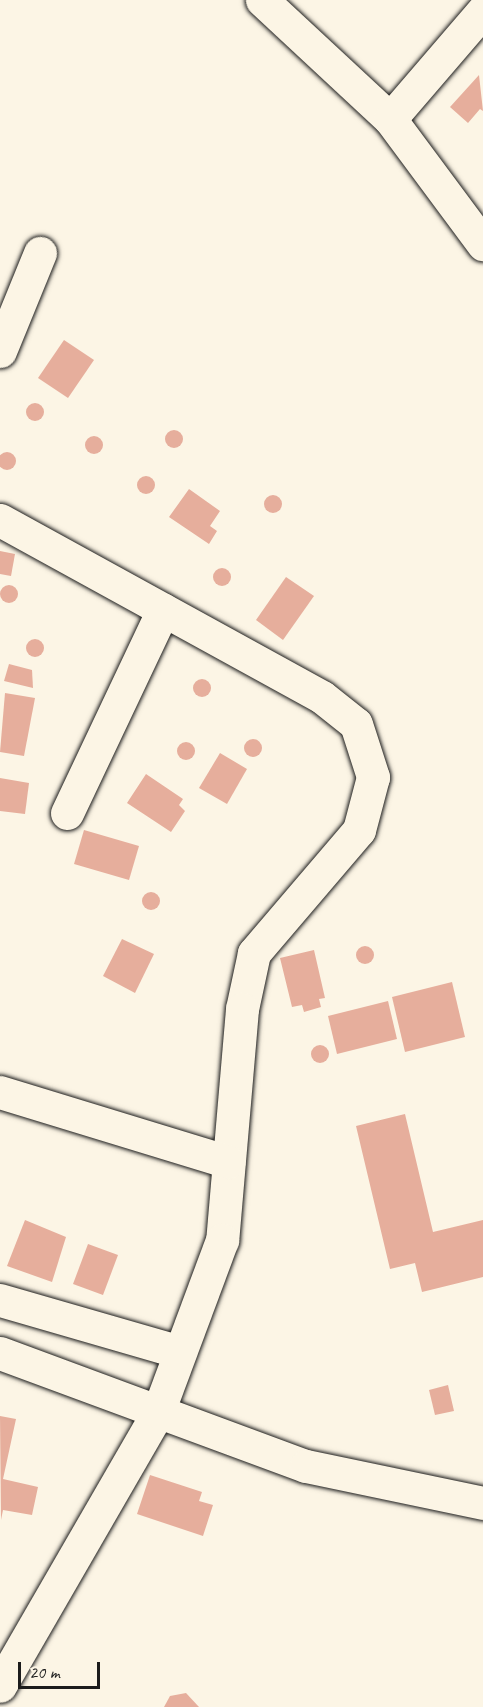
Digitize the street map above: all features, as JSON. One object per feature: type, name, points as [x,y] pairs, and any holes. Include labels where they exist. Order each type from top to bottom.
[{"type":"street","points":[[268,2],[390,119],[483,244]]},
{"type":"street","points":[[390,119],[483,11]]},
{"type":"street","points":[[0,351],[40,254]]},
{"type":"street","points":[[0,520],[322,697],[356,724],[373,777],[359,830],[254,953],[242,1009],[222,1240],[158,1412],[0,1686]]},
{"type":"street","points":[[67,813],[163,610]]},
{"type":"street","points":[[0,1092],[229,1162]]},
{"type":"street","points":[[0,1300],[180,1352]]},
{"type":"street","points":[[0,1353],[306,1466],[483,1503]]},
{"type":"building","points":[[479,75],[483,111],[480,109],[468,123],[450,107]]},
{"type":"building","points":[[64,340],[94,360],[68,398],[38,378]]},
{"type":"building","points":[[31,403],[39,403],[44,408],[42,419],[31,421],[26,416],[26,408]]},
{"type":"building","points":[[170,430],[178,430],[183,435],[181,446],[170,448],[165,443],[165,435]]},
{"type":"building","points":[[90,436],[98,436],[103,441],[101,452],[90,454],[85,449],[85,441]]},
{"type":"building","points":[[7,452],[13,455],[16,461],[13,467],[7,470],[1,467],[-2,461],[1,455]]},
{"type":"building","points":[[142,476],[150,476],[155,481],[153,492],[142,494],[137,489],[137,481]]},
{"type":"building","points":[[189,489],[220,511],[210,526],[217,531],[209,544],[169,517]]},
{"type":"building","points":[[269,495],[277,495],[282,500],[280,511],[269,513],[264,508],[264,500]]},
{"type":"building","points":[[0,551],[15,554],[11,576],[0,574]]},
{"type":"building","points":[[218,568],[226,568],[231,573],[229,584],[218,586],[213,581],[213,573]]},
{"type":"building","points":[[286,577],[314,596],[283,640],[256,620]]},
{"type":"building","points":[[5,585],[13,585],[18,590],[16,601],[5,603],[0,598],[0,590]]},
{"type":"building","points":[[31,639],[39,639],[44,644],[42,655],[31,657],[26,652],[26,644]]},
{"type":"building","points":[[9,664],[32,670],[33,688],[4,681]]},
{"type":"building","points":[[198,679],[206,679],[211,684],[209,695],[198,697],[193,692],[193,684]]},
{"type":"building","points":[[5,693],[35,698],[24,756],[0,752]]},
{"type":"building","points":[[249,739],[257,739],[262,744],[260,755],[249,757],[244,752],[244,744]]},
{"type":"building","points":[[182,742],[190,742],[195,747],[193,758],[182,760],[177,755],[177,747]]},
{"type":"building","points":[[220,753],[247,769],[227,804],[199,788]]},
{"type":"building","points":[[146,774],[183,799],[179,805],[185,811],[171,832],[127,803]]},
{"type":"building","points":[[0,778],[29,783],[25,814],[0,811]]},
{"type":"building","points":[[84,830],[139,846],[129,880],[74,864]]},
{"type":"building","points":[[147,892],[155,892],[160,897],[158,908],[147,910],[142,905],[142,897]]},
{"type":"building","points":[[122,939],[154,954],[135,993],[103,976]]},
{"type":"building","points":[[361,946],[369,946],[374,951],[372,962],[361,964],[356,959],[356,951]]},
{"type":"building","points":[[314,950],[325,998],[319,999],[321,1007],[304,1012],[302,1005],[292,1007],[280,958]]},
{"type":"building","points":[[452,982],[465,1037],[405,1052],[392,997]]},
{"type":"building","points":[[388,1001],[397,1039],[337,1054],[328,1016]]},
{"type":"building","points":[[316,1045],[324,1045],[329,1050],[327,1061],[316,1063],[311,1058],[311,1050]]},
{"type":"building","points":[[405,1114],[433,1232],[483,1220],[483,1277],[422,1292],[415,1263],[390,1269],[356,1126]]},
{"type":"building","points":[[25,1220],[66,1237],[52,1282],[7,1266]]},
{"type":"building","points":[[88,1244],[118,1255],[103,1295],[73,1284]]},
{"type":"building","points":[[448,1385],[454,1411],[435,1415],[429,1390]]},
{"type":"building","points":[[0,1416],[16,1419],[3,1479],[38,1487],[32,1515],[3,1510],[1,1520]]},
{"type":"building","points":[[150,1475],[202,1492],[199,1501],[213,1505],[203,1536],[137,1514]]},
{"type":"building","points":[[186,1693],[199,1707],[164,1707],[170,1696]]}]
